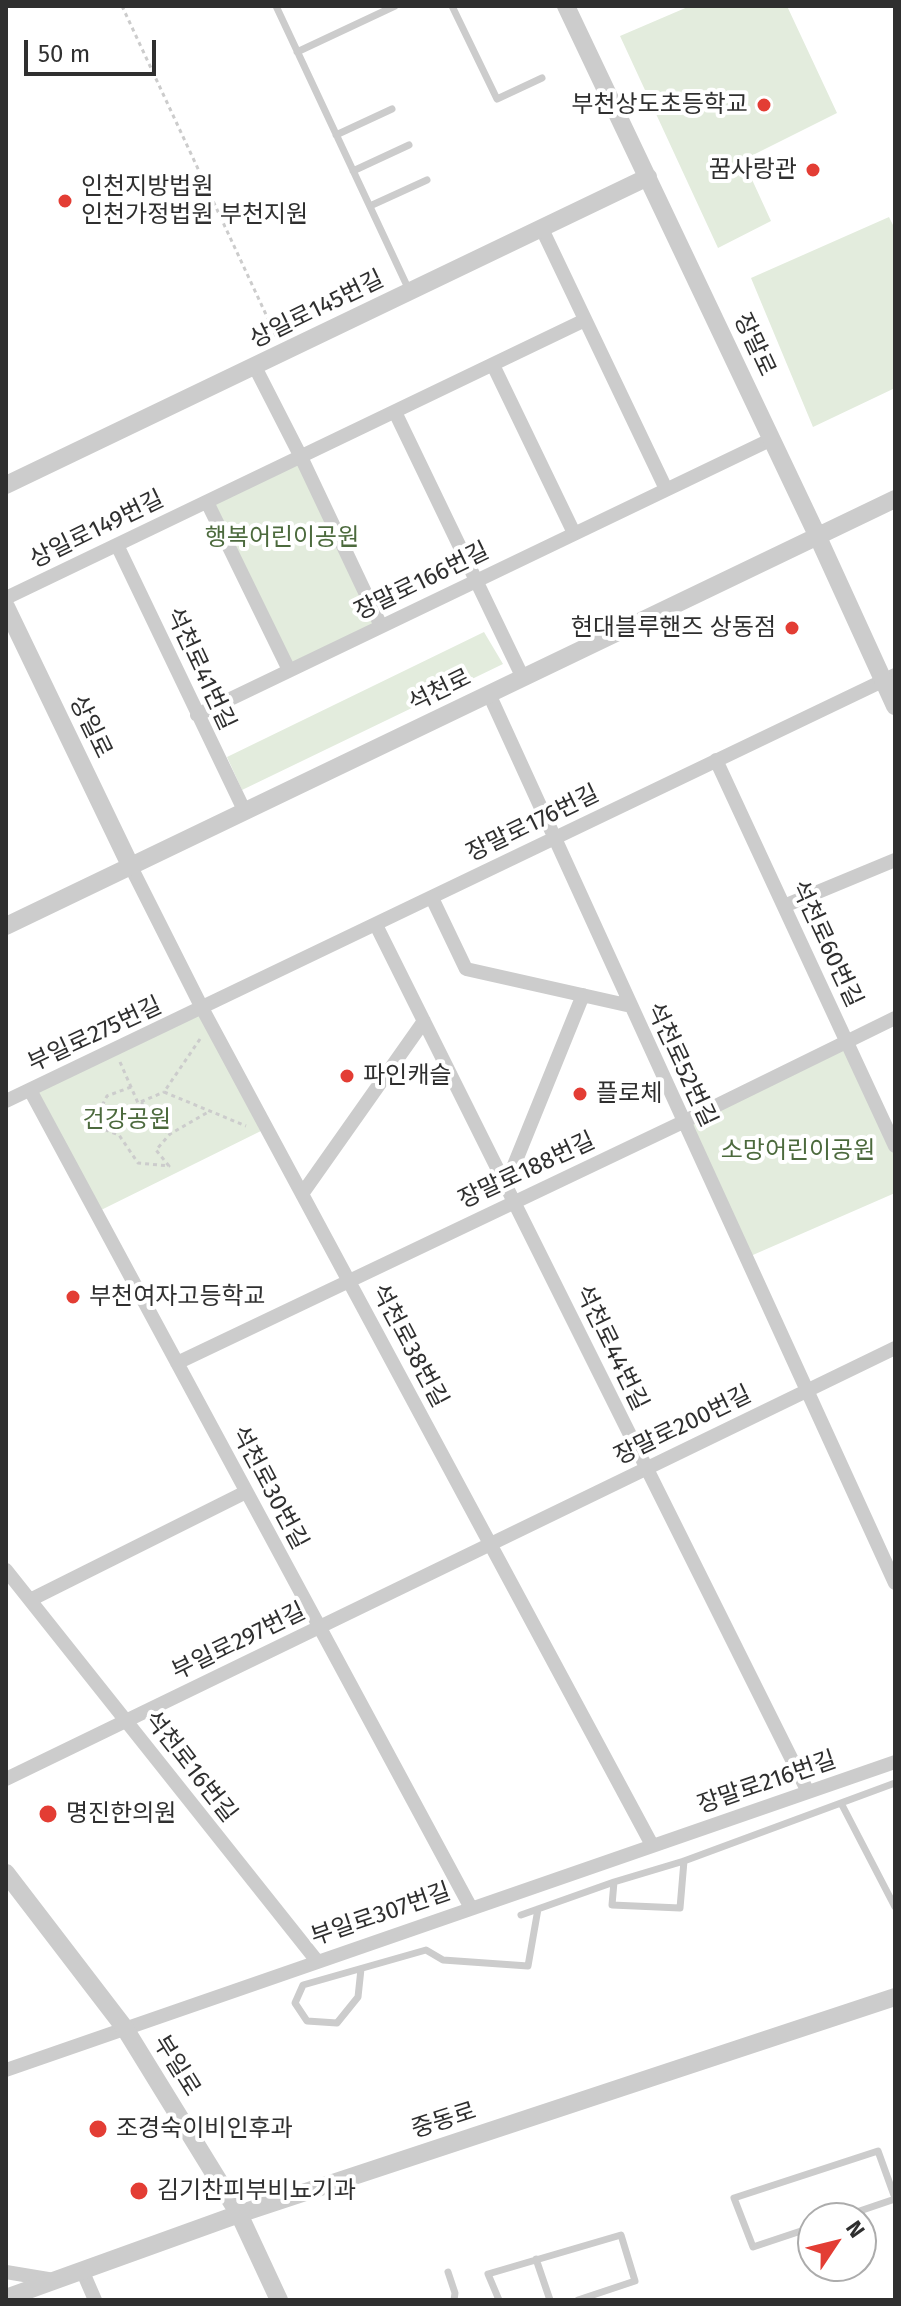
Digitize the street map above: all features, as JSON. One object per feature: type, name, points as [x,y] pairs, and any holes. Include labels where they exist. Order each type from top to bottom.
[{"type":"street","name":"장말로","points":[[566,6],[817,535],[889,678],[895,706]]},
{"type":"street","name":"상일로145번길","points":[[6,485],[648,177]]},
{"type":"street","points":[[541,227],[666,489]]},
{"type":"street","name":"상일로149번길","points":[[6,598],[585,320]]},
{"type":"street","points":[[493,365],[574,533]]},
{"type":"street","points":[[255,367],[381,626]]},
{"type":"street","points":[[395,412],[523,678]]},
{"type":"street","name":"장말로166번길","points":[[197,715],[772,439]]},
{"type":"street","name":"석천로","points":[[6,926],[895,499]]},
{"type":"street","points":[[207,502],[289,670]]},
{"type":"street","name":"석천로41번길","points":[[117,545],[245,812]]},
{"type":"street","name":"상일로","points":[[6,607],[131,867]]},
{"type":"street","name":"장말로176번길","points":[[202,1008],[889,678]]},
{"type":"street","name":"석천로52번길","points":[[489,694],[895,1583]]},
{"type":"street","name":"석천로60번길","points":[[716,760],[895,1146]]},
{"type":"street","points":[[784,906],[895,860]]},
{"type":"street","name":"석천로38번길","points":[[131,867],[202,1008],[652,1845]]},
{"type":"street","points":[[432,898],[466,969],[631,1006]]},
{"type":"street","name":"석천로44번길","points":[[376,925],[808,1792]]},
{"type":"street","points":[[506,1185],[583,995]]},
{"type":"street","name":"부일로275번길","points":[[6,1101],[202,1008]]},
{"type":"street","name":"장말로188번길","points":[[177,1363],[895,1018]]},
{"type":"street","points":[[302,1194],[424,1021]]},
{"type":"street","name":"석천로30번길","points":[[30,1090],[471,1908]]},
{"type":"street","name":"장말로200번길","points":[[491,1544],[895,1348]]},
{"type":"street","points":[[30,1600],[246,1492]]},
{"type":"street","name":"부일로297번길","points":[[6,1779],[491,1544]]},
{"type":"street","name":"석천로16번길","points":[[6,1570],[317,1961]]},
{"type":"street","name":"장말로216번길","points":[[652,1845],[895,1762]]},
{"type":"street","name":"부일로307번길","points":[[6,2070],[652,1845]]},
{"type":"street","name":"부일로","points":[[6,1873],[124,2027],[239,2214],[279,2300]]},
{"type":"street","name":"중동로","points":[[8,2297],[239,2214],[895,1997]]},
{"type":"street","points":[[82,2270],[95,2300]]},
{"type":"street","points":[[6,2272],[55,2280]]},
{"type":"street","points":[[38,2300],[55,2280]]},
{"type":"lane","points":[[276,6],[410,291]]},
{"type":"lane","points":[[297,52],[395,6]]},
{"type":"lane","points":[[452,6],[497,99],[542,78]]},
{"type":"lane","points":[[336,135],[392,109]]},
{"type":"lane","points":[[353,171],[409,145]]},
{"type":"lane","points":[[370,206],[427,180]]},
{"type":"lane","points":[[521,1915],[684,1861],[895,1783]]},
{"type":"lane","points":[[841,1803],[895,1907]]},
{"type":"lane","points":[[614,1882],[612,1905],[680,1908],[684,1861]]},
{"type":"lane","points":[[361,1969],[358,1997],[337,2023],[307,2021],[295,2003],[303,1985],[426,1950],[443,1960],[528,1966],[538,1909]]},
{"type":"lane","points":[[797,2232],[753,2247],[734,2198],[878,2151],[895,2198]]},
{"type":"lane","points":[[499,2300],[488,2274],[621,2235],[635,2281],[578,2300]]},
{"type":"lane","points":[[536,2259],[550,2300]]},
{"type":"lane","points":[[448,2272],[455,2293],[454,2300]]},
{"type":"path","points":[[122,6],[284,352]]},
{"type":"path","points":[[114,1050],[138,1103],[142,1102],[164,1092],[211,1023]]},
{"type":"path","points":[[131,1087],[107,1096],[92,1125],[119,1135],[138,1163],[169,1166],[156,1150],[170,1134],[210,1111]]},
{"type":"path","points":[[164,1092],[247,1126]]},
{"type":"path","points":[[142,1102],[144,1120],[170,1134]]},
{"type":"green space","points":[[690,6],[787,6],[837,113],[743,160],[771,221],[718,248],[620,36]]},
{"type":"green space","points":[[889,217],[895,229],[895,388],[813,427],[751,278]]},
{"type":"green space","name":"행복어린이공원","points":[[301,457],[381,626],[289,670],[207,502]]},
{"type":"green space","points":[[484,632],[503,664],[242,790],[227,757]]},
{"type":"green space","name":"건강공원","points":[[202,1008],[267,1128],[95,1213],[30,1090]]},
{"type":"green space","name":"소망어린이공원","points":[[847,1041],[895,1146],[895,1193],[746,1258],[683,1122]]},
{"type":"place","name":"부천상도초등학교","points":[[764,105]]},
{"type":"place","name":"꿈사랑관","points":[[813,170]]},
{"type":"place","name":"인천지방법원 인천가정법원 부천지원","points":[[65,201]]},
{"type":"place","name":"현대블루핸즈 상동점","points":[[792,628]]},
{"type":"place","name":"파인캐슬","points":[[347,1076]]},
{"type":"place","name":"플로체","points":[[580,1094]]},
{"type":"place","name":"부천여자고등학교","points":[[73,1297]]},
{"type":"place","name":"명진한의원","points":[[48,1814]]},
{"type":"place","name":"조경숙이비인후과","points":[[98,2129]]},
{"type":"place","name":"김기찬피부비뇨기과","points":[[139,2191]]}]
